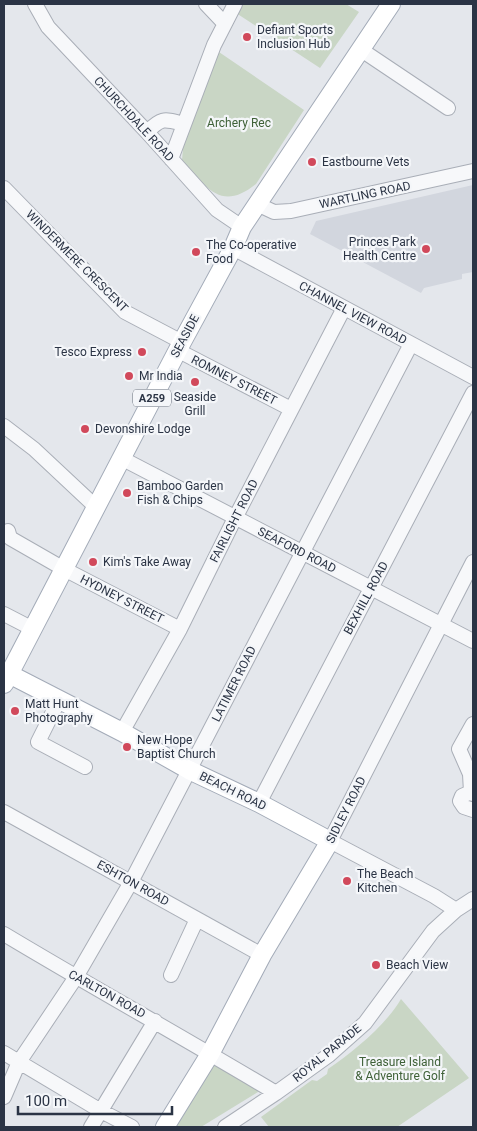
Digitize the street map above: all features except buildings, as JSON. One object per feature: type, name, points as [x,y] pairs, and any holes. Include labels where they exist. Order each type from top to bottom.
[{"type":"main road","name":"SEASIDE","points":[[7,679],[179,346],[233,248],[242,227],[392,4]]},
{"type":"main road","name":"BEACH ROAD","points":[[7,679],[59,700],[122,732],[189,770],[259,803],[330,841]]},
{"type":"main road","name":"SIDLEY ROAD","points":[[210,1054],[262,955],[330,841]]},
{"type":"main road","points":[[165,1127],[210,1054]]},
{"type":"street","name":"CHURCHDALE ROAD","points":[[35,4],[48,27],[217,210],[242,227]]},
{"type":"street","points":[[206,4],[224,22]]},
{"type":"street","points":[[171,159],[213,46],[235,4]]},
{"type":"street","points":[[360,49],[448,108]]},
{"type":"street","points":[[147,132],[158,122],[166,119],[184,124]]},
{"type":"street","name":"WARTLING ROAD","points":[[257,204],[274,212],[291,211],[473,170]]},
{"type":"street","name":"WINDERMERE CRESCENT","points":[[4,188],[125,312],[179,346]]},
{"type":"street","name":"CHANNEL VIEW ROAD","points":[[233,248],[473,377]]},
{"type":"street","name":"FAIRLIGHT ROAD","points":[[122,732],[180,628],[344,308]]},
{"type":"street","name":"LATIMER ROAD","points":[[4,1097],[19,1062],[76,977],[131,882],[411,344]]},
{"type":"street","name":"ROMNEY STREET","points":[[179,346],[291,409]]},
{"type":"street","name":"BEXHILL ROAD","points":[[259,803],[473,393]]},
{"type":"street","points":[[4,426],[34,449],[96,507]]},
{"type":"street","name":"SEAFORD ROAD","points":[[121,458],[473,641]]},
{"type":"street","name":"HYDNEY STREET","points":[[8,531],[10,538],[64,569],[180,628]]},
{"type":"street","name":"SIDLEY ROAD","points":[[330,841],[473,562]]},
{"type":"street","points":[[4,614],[33,629]]},
{"type":"street","points":[[59,700],[38,742],[85,767]]},
{"type":"street","points":[[473,724],[459,749],[470,774],[472,793],[462,796],[460,801],[464,807],[473,810]]},
{"type":"street","name":"ESHTON ROAD","points":[[4,812],[262,955]]},
{"type":"street","name":"BEACH ROAD","points":[[330,841],[434,896],[456,910]]},
{"type":"street","name":"ROYAL PARADE","points":[[225,1127],[329,1055],[365,1023],[433,931],[456,910],[473,898]]},
{"type":"street","points":[[171,975],[197,919]]},
{"type":"street","name":"CARLTON ROAD","points":[[4,934],[210,1054]]},
{"type":"street","points":[[91,1127],[155,1021]]},
{"type":"street","points":[[4,1053],[101,1111],[132,1127]]},
{"type":"street","points":[[210,1054],[276,1093]]},
{"type":"shaded area","points":[[473,185],[473,272],[462,274],[462,279],[424,288],[421,293],[310,234],[316,221]]},
{"type":"green space","points":[[242,4],[346,4],[359,12],[320,68],[236,13]]},
{"type":"green space","name":"Archery Rec","points":[[216,50],[304,110],[256,184],[233,196],[223,196],[214,193],[206,187],[182,160],[184,138]]},
{"type":"green space","name":"Treasure Island & Adventure Golf","points":[[401,999],[469,1078],[397,1127],[269,1127],[261,1117],[312,1080],[317,1081],[327,1074],[328,1069],[348,1055],[387,1019]]},
{"type":"green space","points":[[214,1061],[257,1088],[258,1092],[201,1127],[176,1127]]},
{"type":"place","name":"Defiant Sports Inclusion Hub","points":[[247,37]]},
{"type":"place","name":"Eastbourne Vets","points":[[312,162]]},
{"type":"place","name":"Princes Park Health Centre","points":[[426,249]]},
{"type":"place","name":"The Co-operative Food","points":[[196,252]]},
{"type":"place","name":"Tesco Express","points":[[142,352]]},
{"type":"place","name":"Mr India","points":[[129,376]]},
{"type":"place","name":"Seaside Grill","points":[[195,382]]},
{"type":"place","name":"Devonshire Lodge","points":[[85,429]]},
{"type":"place","name":"Bamboo Garden Fish & Chips","points":[[127,493]]},
{"type":"place","name":"Kim's Take Away","points":[[93,562]]},
{"type":"place","name":"Matt Hunt Photography","points":[[15,711]]},
{"type":"place","name":"New Hope Baptist Church","points":[[127,747]]},
{"type":"place","name":"The Beach Kitchen","points":[[347,881]]},
{"type":"place","name":"Beach View","points":[[376,965]]}]
